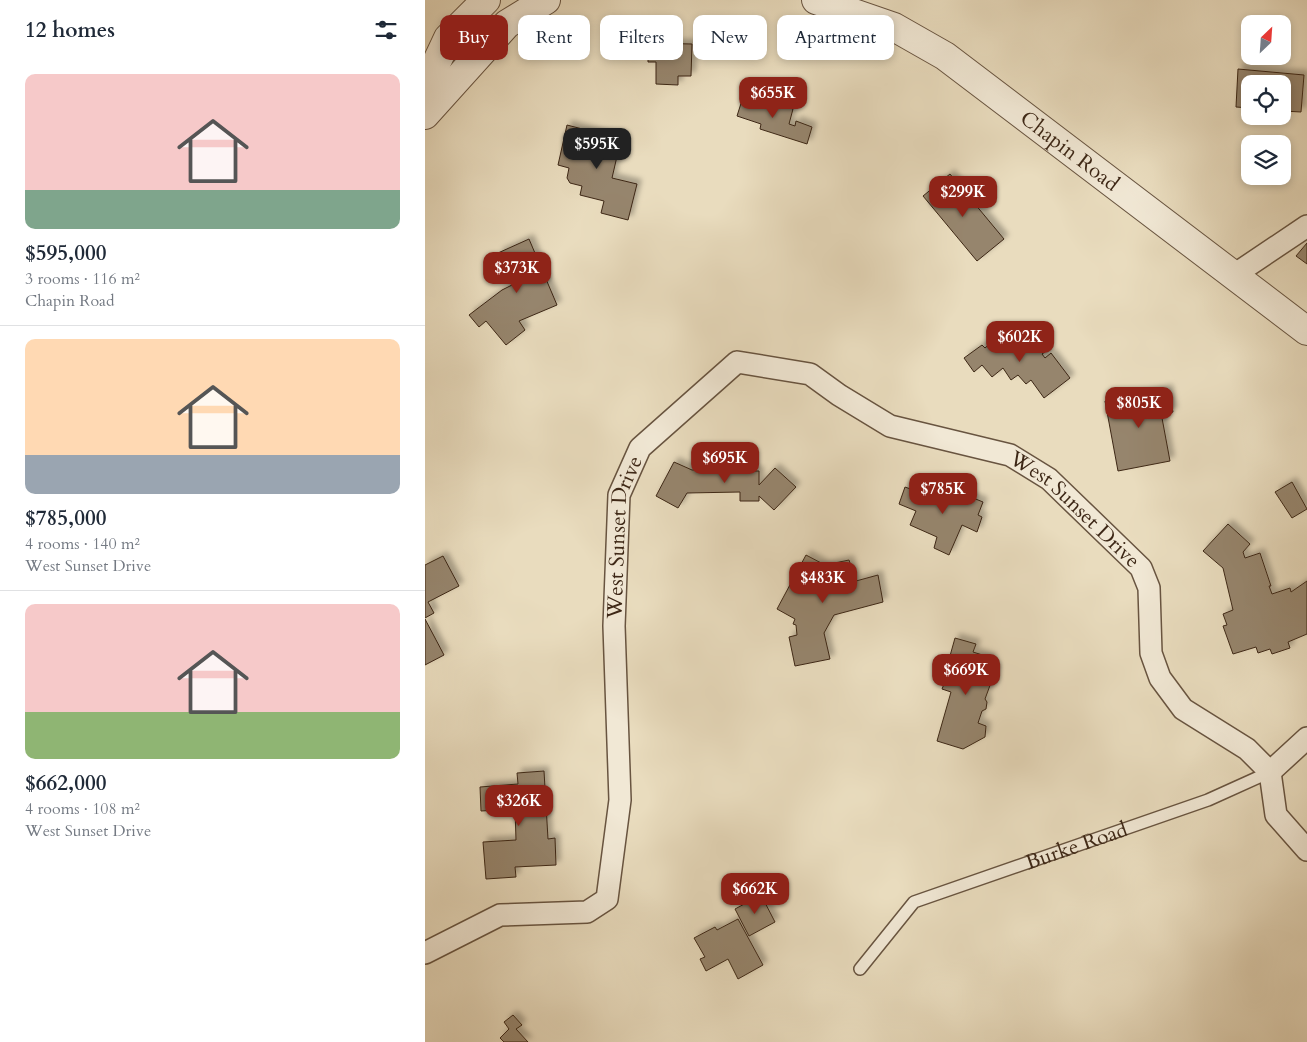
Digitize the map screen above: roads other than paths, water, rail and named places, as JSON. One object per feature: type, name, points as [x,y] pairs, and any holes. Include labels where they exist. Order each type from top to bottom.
[{"type":"street","points":[[425,87],[448,38],[486,0]]},
{"type":"street","points":[[425,115],[507,24],[546,0]]},
{"type":"street","name":"Chapin Road","points":[[816,0],[894,27],[945,56],[1307,331]]},
{"type":"street","points":[[1234,275],[1307,226]]},
{"type":"street","name":"West Sunset Drive","points":[[425,953],[500,914],[587,912],[607,898],[620,800],[614,626],[619,495],[641,448],[737,362],[810,374],[839,395],[891,426],[1010,455],[1049,479],[1141,568],[1149,588],[1151,653],[1160,678],[1171,694],[1183,709],[1247,749],[1270,772]]},
{"type":"street","name":"Burke Road","points":[[1270,772],[1307,738]]},
{"type":"street","points":[[1270,772],[1276,815],[1307,850]]},
{"type":"lane","name":"Burke Road","points":[[859,969],[914,902],[1209,800],[1270,772]]}]
